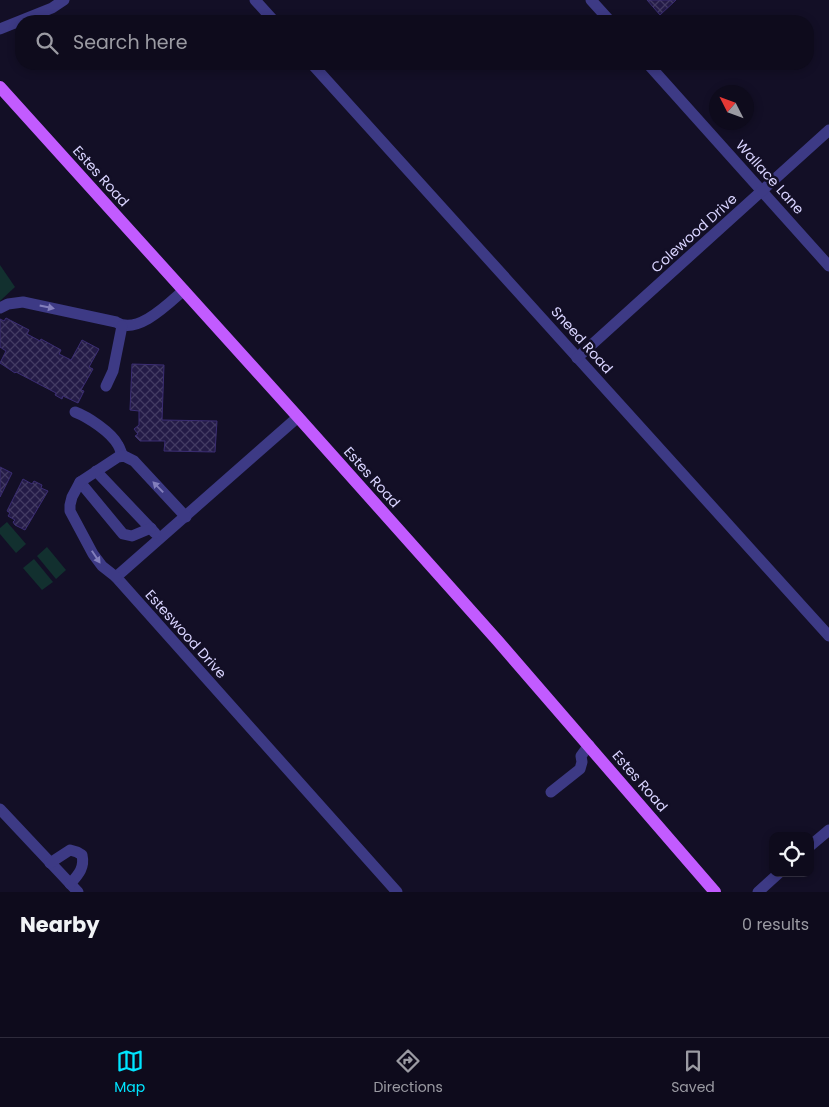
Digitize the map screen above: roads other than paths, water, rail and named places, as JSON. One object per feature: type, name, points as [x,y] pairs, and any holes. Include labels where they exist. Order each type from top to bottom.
[{"type":"main road","name":"Estes Road","points":[[0,87],[298,417],[588,745],[715,892]]},
{"type":"street","points":[[35,15],[52,8],[64,0]]},
{"type":"street","points":[[255,0],[269,15]]},
{"type":"street","points":[[591,0],[605,15]]},
{"type":"street","points":[[0,29],[15,23]]},
{"type":"street","name":"Sneed Road","points":[[317,70],[829,636]]},
{"type":"street","name":"Wallace Lane","points":[[653,70],[829,266]]},
{"type":"street","name":"Colewood Drive","points":[[577,358],[763,192],[829,130]]},
{"type":"street","points":[[0,308],[8,304],[23,302],[116,322],[122,326],[133,325],[153,316],[184,290]]},
{"type":"street","points":[[106,386],[112,371],[122,326]]},
{"type":"street","points":[[75,412],[87,416],[113,439],[118,444],[122,456]]},
{"type":"street","points":[[116,577],[298,417]]},
{"type":"street","points":[[151,528],[132,536],[123,534],[80,482],[118,456],[122,456],[134,461],[186,517]]},
{"type":"street","points":[[96,471],[160,538]]},
{"type":"street","name":"Esteswood Drive","points":[[80,482],[72,497],[70,511],[98,561],[116,577],[397,892]]},
{"type":"street","points":[[551,792],[580,769],[581,756],[588,745]]},
{"type":"street","points":[[0,809],[50,863],[74,888],[83,866],[82,856],[70,850],[50,863]]},
{"type":"street","points":[[814,843],[829,830]]},
{"type":"street","points":[[758,892],[775,877]]}]
